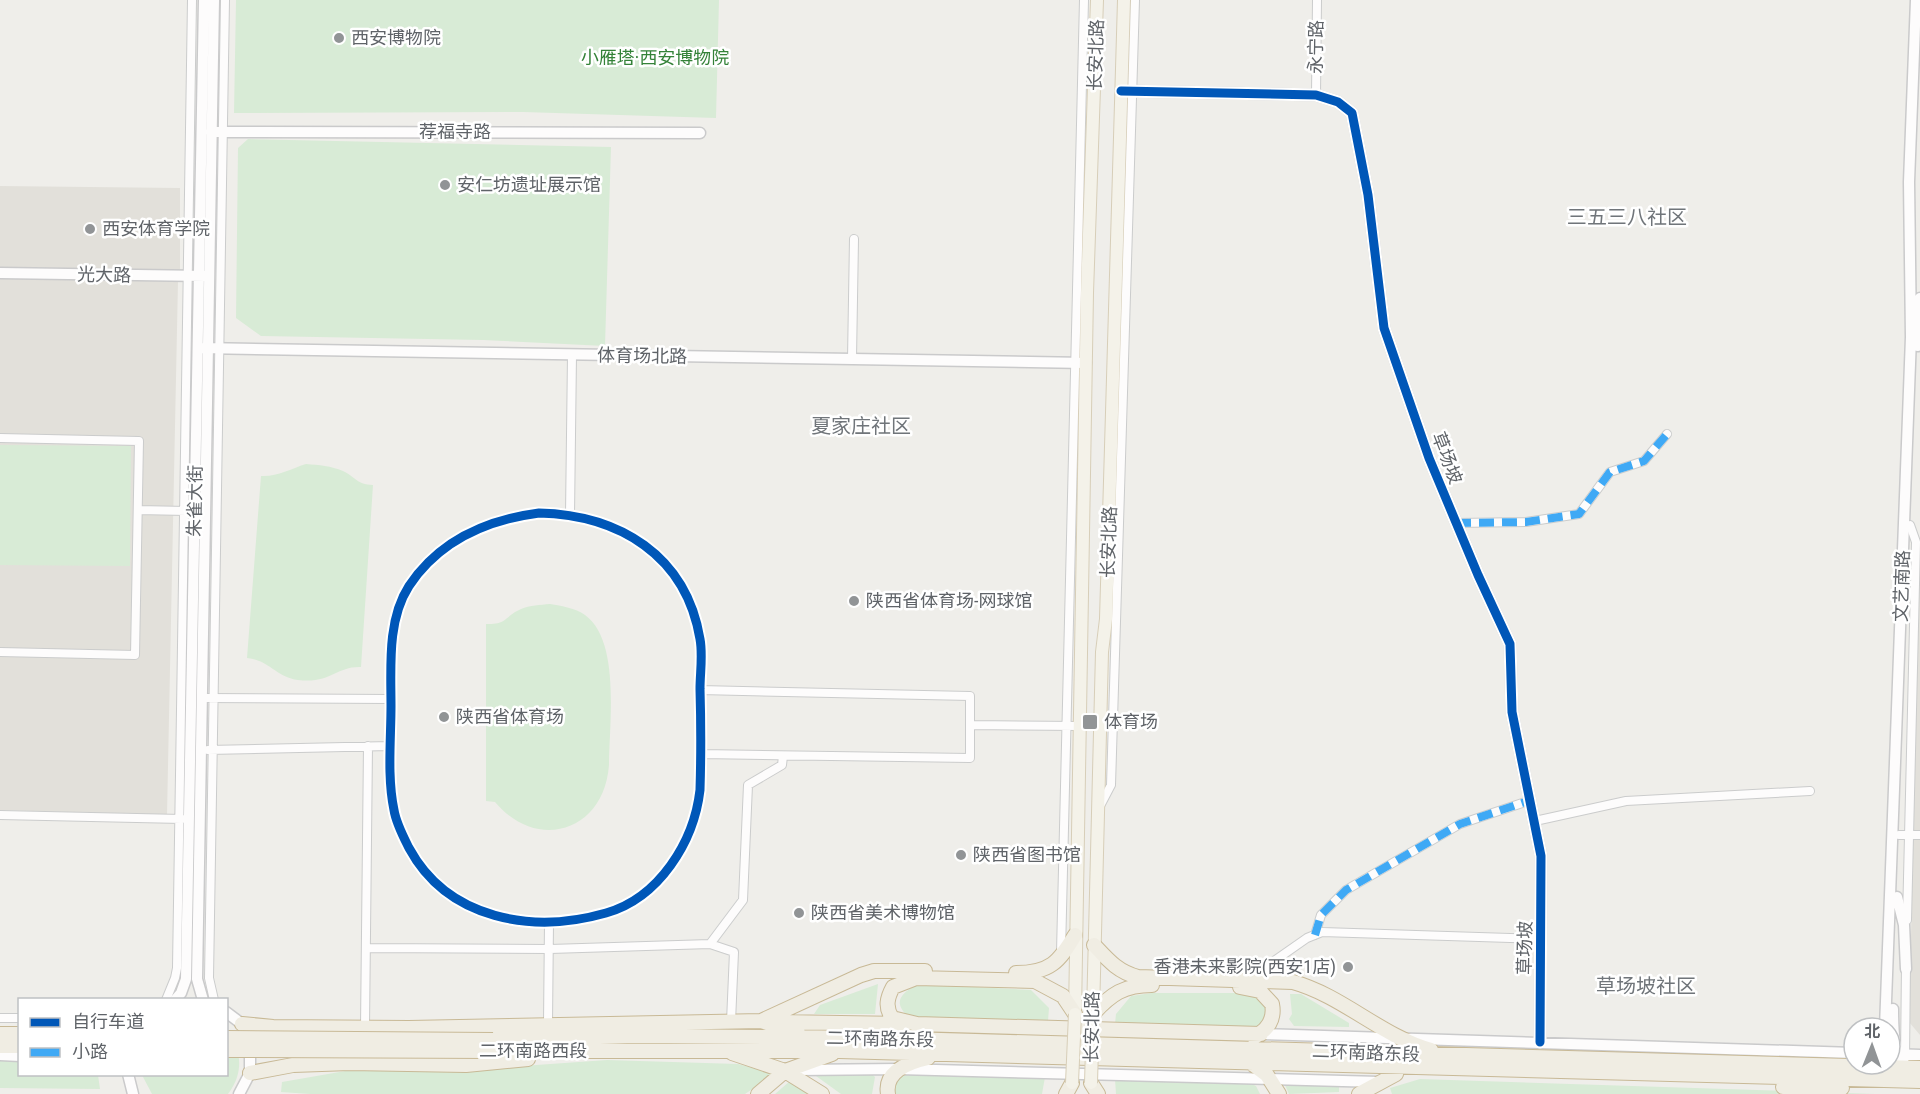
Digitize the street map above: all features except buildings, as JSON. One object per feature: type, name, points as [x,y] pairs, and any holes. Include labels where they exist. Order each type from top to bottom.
[{"type":"highway","points":[[761,1022],[874,971],[1026,973],[1040,971],[1061,959],[1075,935]]},
{"type":"highway","points":[[1094,945],[1114,966],[1124,973],[1138,977],[1293,982],[1309,987],[1396,1037],[1447,1055]]},
{"type":"highway","points":[[917,1024],[892,1018],[887,1010],[888,997],[893,987],[916,978],[1035,981],[1063,996],[1074,1014]]},
{"type":"highway","points":[[1093,1014],[1121,988],[1138,985],[1251,988],[1260,991],[1272,1004],[1272,1020],[1261,1034],[1227,1048]]},
{"type":"highway","points":[[761,1022],[811,1037]]},
{"type":"highway","points":[[409,1028],[548,1023],[761,1022],[1261,1034]]},
{"type":"highway","points":[[242,1024],[273,1027],[409,1028],[636,1036]]},
{"type":"highway","points":[[0,1034],[18,1034]]},
{"type":"highway","name":"二环南路西段","points":[[228,1050],[493,1046],[636,1036],[811,1037]]},
{"type":"highway","name":"二环南路东段","points":[[811,1037],[1447,1055],[1842,1061]]},
{"type":"highway","name":"二环南路西段","points":[[228,1038],[597,1051],[722,1049],[839,1051]]},
{"type":"highway","points":[[0,1046],[18,1046]]},
{"type":"highway","points":[[722,1049],[785,1071],[822,1094]]},
{"type":"highway","points":[[250,1073],[293,1065],[350,1063],[466,1065],[597,1051]]},
{"type":"highway","points":[[758,1094],[785,1071],[839,1051]]},
{"type":"highway","name":"二环南路东段","points":[[839,1051],[1254,1065],[1484,1068],[1920,1081]]},
{"type":"highway","points":[[888,1094],[891,1077],[899,1069],[911,1062],[948,1054]]},
{"type":"highway","points":[[1254,1065],[1396,1074],[1920,1090]]},
{"type":"highway","points":[[1254,1065],[1270,1078],[1279,1094]]},
{"type":"highway","points":[[1448,1075],[1484,1068]]},
{"type":"highway","points":[[1368,1088],[1396,1074]]},
{"type":"main road","name":"朱雀大街","points":[[203,998],[197,979],[202,348],[198,276],[204,0]]},
{"type":"main road","name":"朱雀大街","points":[[198,276],[211,132],[214,0]]},
{"type":"main road","name":"长安北路","points":[[1070,1090],[1074,1014],[1073,726],[1080,363],[1098,0]]},
{"type":"main road","name":"长安北路","points":[[1093,1090],[1094,945],[1102,652],[1106,619],[1127,92],[1124,0]]},
{"type":"main road","name":"文艺南路","points":[[1904,1060],[1893,1021],[1897,897],[1903,835],[1916,306],[1910,182],[1916,0]]},
{"type":"main road","name":"草场坡","points":[[1127,92],[1316,95],[1338,102],[1352,113],[1368,195],[1384,328],[1429,458],[1510,644],[1512,712],[1535,820],[1542,867],[1540,1042]]},
{"type":"main road","name":"荐福寺路","points":[[211,132],[700,133]]},
{"type":"main road","name":"光大路","points":[[0,273],[198,276]]},
{"type":"main road","name":"文艺南路","points":[[1885,1016],[1911,337],[1916,306],[1920,298]]},
{"type":"main road","name":"朱雀大街","points":[[176,998],[181,993],[186,979],[184,819],[189,511],[202,348]]},
{"type":"main road","name":"体育场北路","points":[[202,348],[1080,363]]},
{"type":"main road","points":[[1897,897],[1904,925],[1906,969]]},
{"type":"main road","points":[[228,1014],[242,1024],[250,1043],[250,1073],[239,1094]]},
{"type":"main road","points":[[0,1028],[18,1028]]},
{"type":"main road","points":[[1261,1034],[1540,1042],[1842,1060]]},
{"type":"main road","points":[[0,1055],[18,1056]]},
{"type":"main road","points":[[1904,1060],[1920,1055]]},
{"type":"main road","points":[[785,1071],[826,1068],[899,1069],[1270,1078],[1368,1088]]},
{"type":"main road","points":[[128,1076],[133,1094]]},
{"type":"street","points":[[138,510],[189,511],[198,276],[192,0]]},
{"type":"street","points":[[214,998],[208,978],[225,0]]},
{"type":"street","points":[[1080,363],[1084,0]]},
{"type":"street","points":[[1127,92],[1135,0]]},
{"type":"street","name":"永宁路","points":[[1316,95],[1317,0]]},
{"type":"street","points":[[852,359],[854,239]]},
{"type":"street","points":[[570,515],[572,355]]},
{"type":"street","points":[[1456,523],[1526,522],[1579,514],[1610,472],[1644,461],[1667,434]]},
{"type":"street","points":[[0,438],[139,441],[135,655],[0,652]]},
{"type":"street","points":[[539,513],[570,515],[626,532],[655,553],[677,578],[691,608],[700,640],[700,690],[701,754],[697,813],[685,842],[660,879],[616,910],[582,920],[549,923],[500,919],[460,903],[424,870],[404,838],[394,811],[390,746],[393,632],[408,588],[430,560],[452,542],[480,527],[513,517],[539,513]]},
{"type":"street","points":[[700,690],[970,696],[970,758],[701,754]]},
{"type":"street","points":[[201,698],[391,699]]},
{"type":"street","points":[[970,725],[1073,726],[1061,959]]},
{"type":"street","points":[[365,1027],[368,746]]},
{"type":"street","points":[[200,750],[390,746]]},
{"type":"street","points":[[710,944],[743,900],[748,785],[782,765],[783,756]]},
{"type":"street","points":[[1535,820],[1626,801],[1810,791]]},
{"type":"street","points":[[1315,935],[1321,915],[1346,890],[1460,824],[1531,800]]},
{"type":"street","points":[[0,815],[184,819],[177,968],[166,998]]},
{"type":"street","points":[[1904,1060],[1906,969],[1909,945],[1903,835],[1920,835]]},
{"type":"street","points":[[548,1023],[549,923]]},
{"type":"street","points":[[1266,981],[1266,966],[1322,932],[1542,939]]},
{"type":"street","points":[[366,948],[550,949],[710,944],[734,952],[731,1022]]},
{"type":"street","points":[[0,1018],[18,1018]]},
{"type":"shaded area","name":"西安体育学院","points":[[0,186],[180,188],[180,273],[0,270]]},
{"type":"shaded area","points":[[0,278],[178,281],[167,815],[0,810]]},
{"type":"shaded area","points":[[1920,546],[1920,1035],[1909,1022]]},
{"type":"green space","name":"小雁塔·西安博物院","points":[[236,0],[719,0],[716,118],[523,112],[234,113]]},
{"type":"green space","points":[[248,139],[611,147],[605,346],[483,340],[261,336],[236,318],[238,148]]},
{"type":"green space","points":[[0,445],[131,446],[130,566],[0,565]]},
{"type":"green space","points":[[306,464],[338,469],[360,482],[373,485],[361,667],[352,667],[318,680],[309,681],[284,676],[255,659],[247,658],[261,476],[278,474]]},
{"type":"green space","points":[[550,604],[585,615],[596,627],[604,644],[608,663],[611,707],[609,765],[604,788],[595,806],[582,819],[566,827],[548,830],[530,827],[512,818],[495,802],[486,801],[486,624],[502,621],[524,608]]},
{"type":"green space","points":[[878,984],[875,1014],[814,1014],[820,1005]]},
{"type":"green space","points":[[919,984],[1031,990],[1049,1008],[1048,1021],[909,1017],[901,1007],[901,998],[908,990]]},
{"type":"green space","points":[[1152,993],[1253,993],[1265,1002],[1268,1017],[1260,1027],[1115,1024],[1116,1014],[1131,996]]},
{"type":"green space","points":[[1290,994],[1301,994],[1349,1023],[1349,1027],[1294,1026],[1289,1019],[1292,1014]]},
{"type":"green space","points":[[228,1030],[238,1052],[239,1069],[228,1094],[152,1094],[143,1076],[228,1076]]},
{"type":"green space","points":[[0,1058],[18,1059],[18,1076],[98,1076],[100,1089],[0,1088]]},
{"type":"green space","points":[[607,1060],[738,1064],[775,1074],[745,1094],[310,1094],[281,1092],[282,1082],[351,1070],[452,1071]]},
{"type":"green space","points":[[819,1072],[871,1073],[875,1077],[872,1094],[841,1094],[816,1076]]},
{"type":"green space","points":[[907,1073],[1045,1077],[1042,1094],[895,1094],[897,1081]]},
{"type":"green space","points":[[1115,1079],[1247,1082],[1256,1086],[1260,1094],[1116,1094]]},
{"type":"green space","points":[[1420,1079],[1875,1094],[1392,1094],[1390,1088]]},
{"type":"green space","points":[[790,1081],[810,1094],[775,1094]]},
{"type":"green space","points":[[1285,1085],[1339,1086],[1339,1092],[1289,1094]]},
{"type":"marked path","points":[[1456,523],[1526,522],[1579,514],[1610,472],[1644,461],[1667,434]]},
{"type":"marked path","points":[[1315,935],[1321,915],[1346,890],[1460,824],[1531,800]]},
{"type":"cycle path","points":[[1121,91],[1316,95],[1338,102],[1352,113],[1368,195],[1384,328],[1429,458],[1510,644],[1512,712],[1541,856],[1540,1042]]},
{"type":"cycle path","points":[[539,513],[596,522],[644,545],[664,563],[680,584],[692,610],[701,651],[700,790],[696,810],[682,848],[657,881],[625,906],[578,919],[550,922],[522,921],[495,915],[469,906],[446,891],[426,872],[402,834],[394,810],[390,771],[392,644],[397,614],[409,586],[435,557],[465,535],[501,521],[539,513]]},
{"type":"place","name":"西安博物院","points":[[339,38]]},
{"type":"place","name":"安仁坊遗址展示馆","points":[[445,185]]},
{"type":"place","name":"西安体育学院","points":[[90,229]]},
{"type":"place","name":"陕西省体育场-网球馆","points":[[854,601]]},
{"type":"place","name":"陕西省体育场","points":[[444,717]]},
{"type":"place","name":"体育场","points":[[1090,722]]},
{"type":"place","name":"陕西省图书馆","points":[[961,855]]},
{"type":"place","name":"陕西省美术博物馆","points":[[799,913]]},
{"type":"place","name":"香港未来影院(西安1店)","points":[[1348,967]]},
{"type":"district","name":"三五三八社区","points":[[1627,217]]},
{"type":"district","name":"夏家庄社区","points":[[861,426]]},
{"type":"district","name":"草场坡社区","points":[[1646,986]]}]
